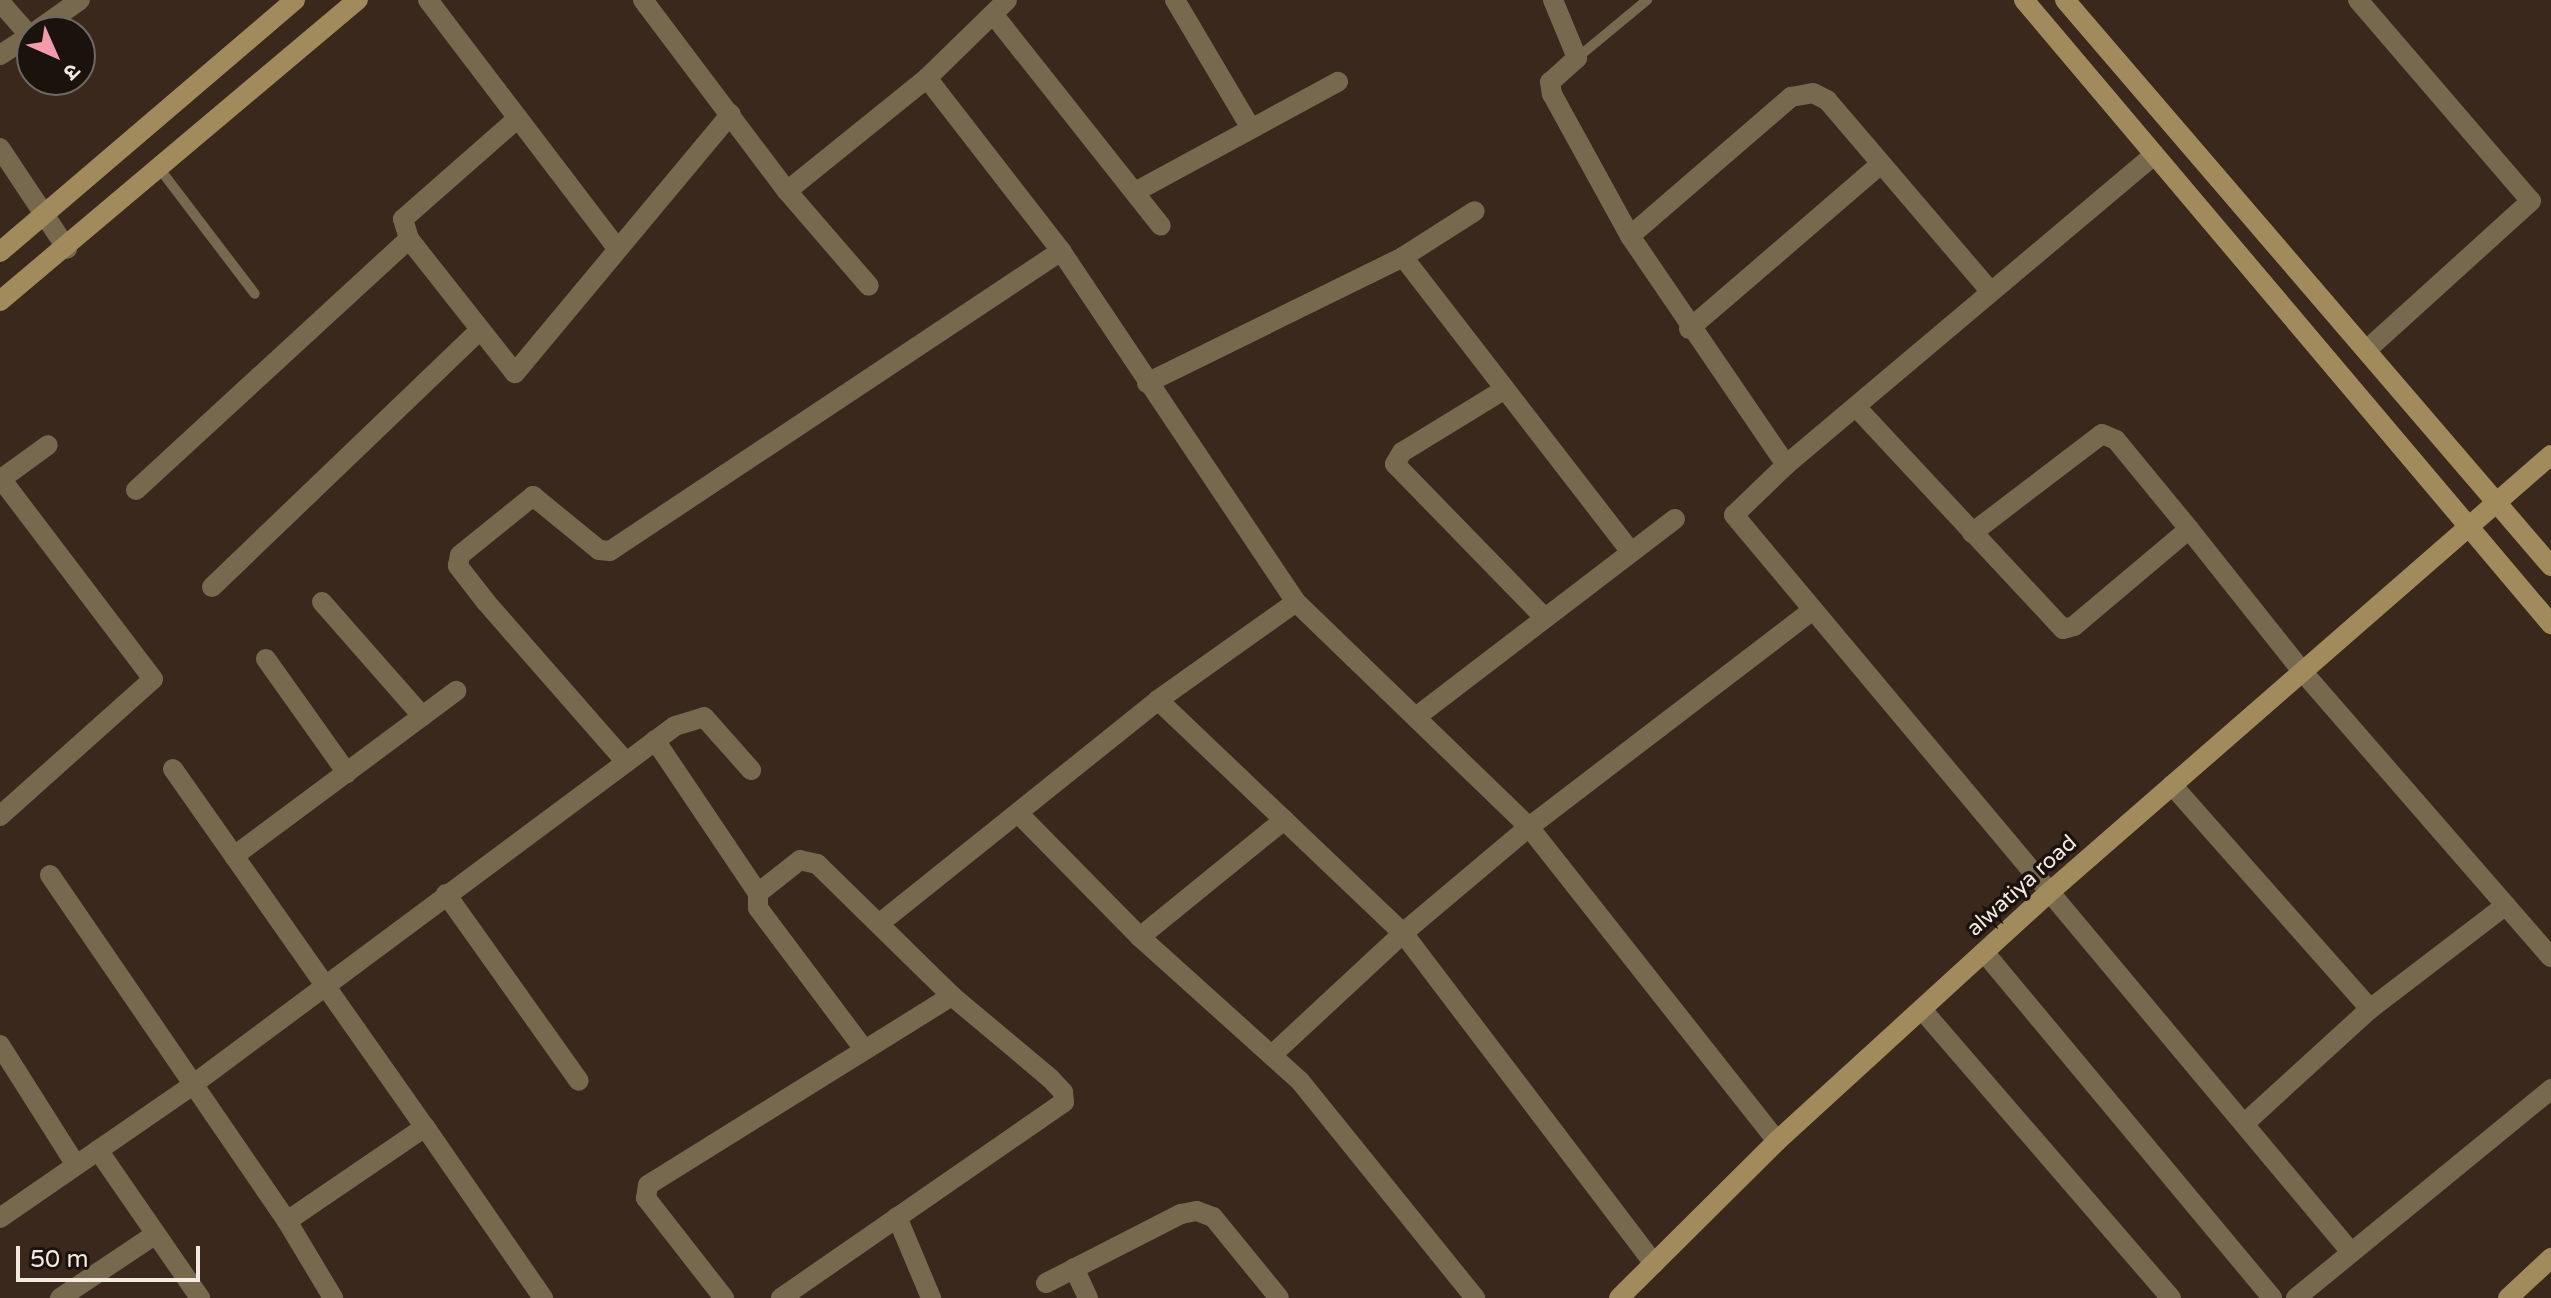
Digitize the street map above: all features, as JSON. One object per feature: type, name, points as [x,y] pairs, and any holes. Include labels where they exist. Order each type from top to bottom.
[{"type":"street","points":[[57,16],[80,0]]},
{"type":"street","points":[[0,252],[200,76],[295,0]]},
{"type":"street","points":[[0,301],[67,249],[358,0]]},
{"type":"street","points":[[428,0],[618,249]]},
{"type":"street","points":[[643,0],[787,191],[869,286]]},
{"type":"street","points":[[1175,0],[1250,127]]},
{"type":"street","points":[[1553,0],[1577,58],[1549,88],[1630,236],[1689,329],[1786,465]]},
{"type":"street","points":[[2024,0],[2472,526],[2551,624]]},
{"type":"street","points":[[2065,0],[2368,349],[2551,566]]},
{"type":"street","points":[[2358,0],[2531,201],[2368,349]]},
{"type":"street","points":[[0,2],[16,18]]},
{"type":"street","points":[[787,191],[927,78],[1000,7],[1161,226]]},
{"type":"street","points":[[927,78],[1061,251],[1296,602],[1529,827],[1777,1141]]},
{"type":"street","points":[[1135,192],[1338,82]]},
{"type":"street","points":[[1630,236],[1801,93],[1827,100],[1990,291]]},
{"type":"street","points":[[518,118],[407,214],[403,225],[409,239],[508,371],[519,371],[731,114]]},
{"type":"street","points":[[0,148],[67,249]]},
{"type":"street","points":[[2154,155],[1786,465],[1734,515],[2052,890],[2350,1251]]},
{"type":"street","points":[[1689,329],[1880,165]]},
{"type":"street","points":[[1147,383],[1403,257],[1475,211]]},
{"type":"street","points":[[136,490],[409,239]]},
{"type":"street","points":[[626,762],[486,602],[458,566],[460,555],[533,496],[599,550],[610,551],[1061,251]]},
{"type":"street","points":[[1403,257],[1631,552]]},
{"type":"street","points":[[212,587],[478,332]]},
{"type":"street","points":[[1505,389],[1402,452],[1395,464],[1545,618]]},
{"type":"street","points":[[1857,408],[2063,629],[2074,626],[2189,529]]},
{"type":"street","points":[[1972,533],[2102,434],[2116,440],[2302,671],[2551,957]]},
{"type":"street","points":[[0,816],[153,679],[1,480],[48,445]]},
{"type":"street","name":"alwatiya road","points":[[1619,1298],[1777,1141],[1924,1012],[2052,890],[2551,455]]},
{"type":"street","points":[[1416,717],[1675,519]]},
{"type":"street","points":[[322,602],[422,716]]},
{"type":"street","points":[[880,923],[1158,700],[1296,602]]},
{"type":"street","points":[[1273,1054],[1403,933],[1529,827],[1813,610]]},
{"type":"street","points":[[266,659],[347,773]]},
{"type":"street","points":[[234,856],[456,691]]},
{"type":"street","points":[[1158,700],[1403,933],[1654,1264]]},
{"type":"street","points":[[0,1218],[191,1086],[675,726],[704,717],[751,770]]},
{"type":"street","points":[[655,740],[758,893],[758,908],[864,1049]]},
{"type":"street","points":[[173,769],[327,982],[543,1298]]},
{"type":"street","points":[[2172,785],[2370,1009]]},
{"type":"street","points":[[1018,813],[1140,937],[1273,1054],[1475,1298]]},
{"type":"street","points":[[1140,937],[1284,820]]},
{"type":"street","points":[[758,893],[800,860],[809,859],[880,923],[952,996],[1051,1079],[1063,1092],[1064,1102],[781,1298]]},
{"type":"street","points":[[50,875],[191,1086],[287,1221],[333,1298]]},
{"type":"street","points":[[446,894],[579,1081]]},
{"type":"street","points":[[2245,1123],[2370,1009],[2506,905]]},
{"type":"street","points":[[1984,952],[2272,1298]]},
{"type":"street","points":[[714,1295],[646,1198],[648,1185],[952,996]]},
{"type":"street","points":[[1924,1012],[2171,1298]]},
{"type":"street","points":[[0,1045],[76,1165]]},
{"type":"street","points":[[2296,1298],[2551,1089]]},
{"type":"street","points":[[287,1221],[425,1127]]},
{"type":"street","points":[[98,1150],[197,1297]]},
{"type":"street","points":[[1046,1283],[1181,1214],[1197,1211],[1213,1217],[1278,1298]]},
{"type":"street","points":[[897,1217],[931,1298]]},
{"type":"street","points":[[60,1298],[156,1234]]},
{"type":"street","points":[[2508,1298],[2551,1258]]},
{"type":"street","points":[[1074,1268],[1088,1298]]},
{"type":"lane","points":[[1577,58],[1647,0]]},
{"type":"lane","points":[[159,168],[255,294]]}]
